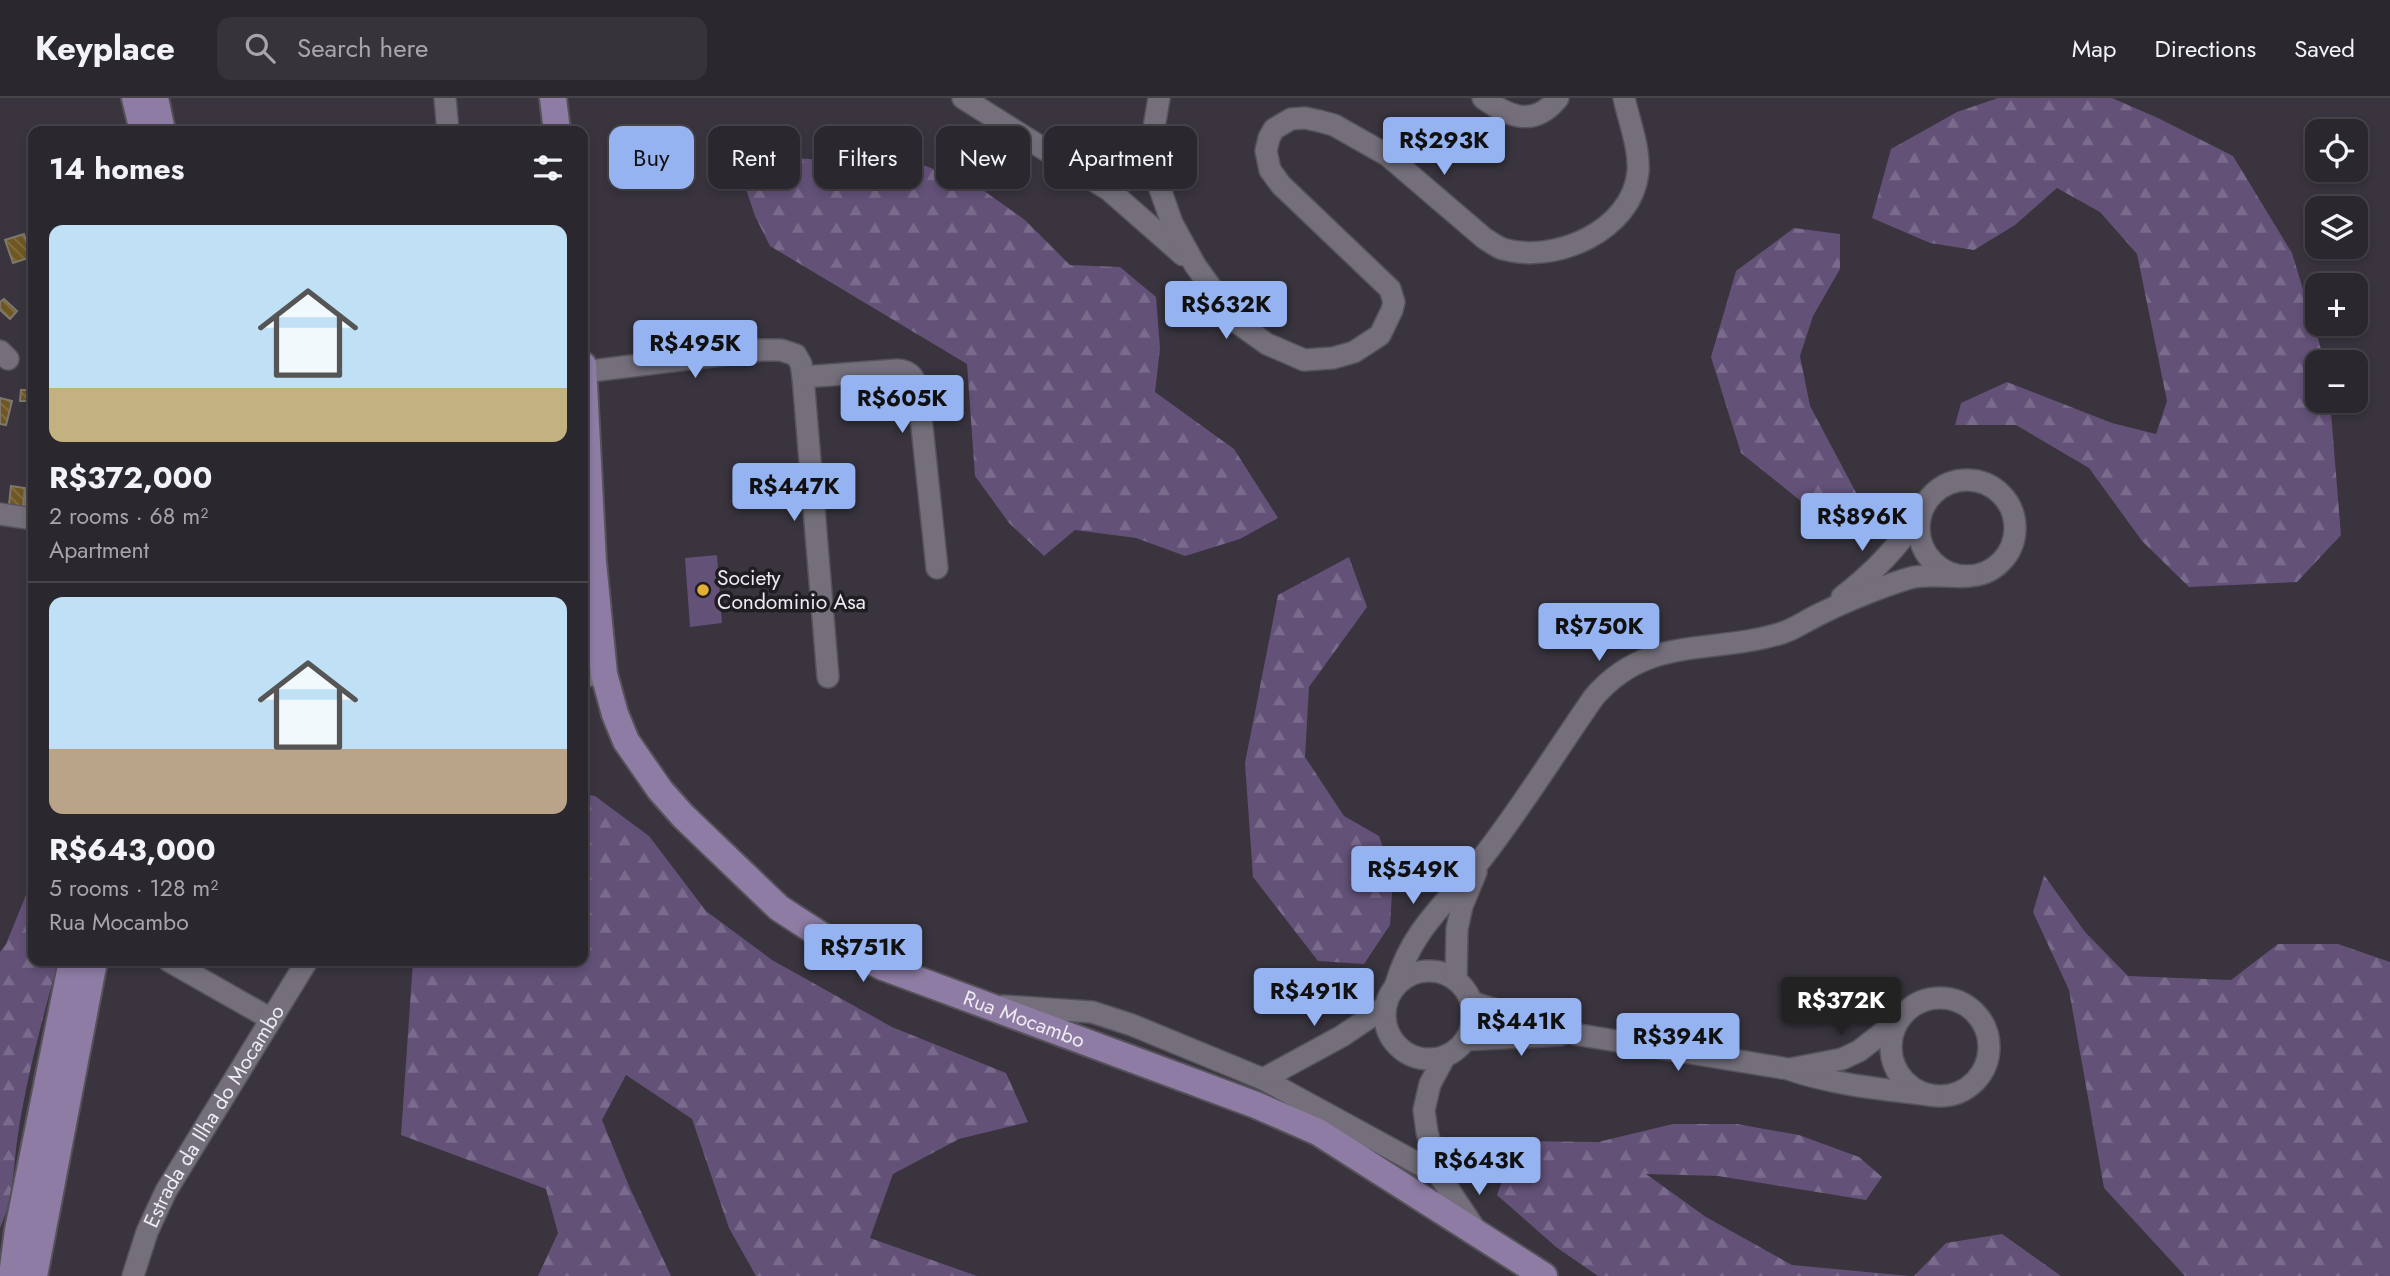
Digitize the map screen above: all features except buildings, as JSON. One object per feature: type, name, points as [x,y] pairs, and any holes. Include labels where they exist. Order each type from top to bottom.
[{"type":"main road","points":[[135,98],[142,126]]},
{"type":"main road","points":[[155,98],[161,126]]},
{"type":"main road","points":[[553,98],[556,126]]},
{"type":"main road","name":"Rua Mocambo","points":[[588,572],[594,675],[626,741],[660,790],[716,849],[779,908],[836,945],[883,967],[1244,1101],[1318,1132],[1544,1276]]},
{"type":"main road","points":[[12,1276],[71,966]]},
{"type":"main road","points":[[34,1276],[93,966]]},
{"type":"street","points":[[445,98],[448,126]]},
{"type":"street","points":[[963,98],[1109,191],[1195,265]]},
{"type":"street","points":[[1159,98],[1152,139],[1153,169],[1172,223],[1195,265],[1235,321],[1267,344],[1304,360],[1333,358],[1354,352],[1380,335],[1388,323],[1394,302],[1391,289],[1275,178],[1270,170],[1266,151],[1269,138],[1275,130],[1291,119],[1305,118],[1334,125],[1387,155],[1484,238],[1502,248],[1527,253],[1580,243],[1610,223],[1628,204],[1635,189],[1638,171],[1624,98]]},
{"type":"street","points":[[1483,98],[1502,111],[1518,117],[1539,113],[1558,98]]},
{"type":"street","points":[[588,371],[761,350],[787,351],[796,355],[802,370],[828,677]]},
{"type":"street","points":[[802,370],[905,370],[914,376],[918,389],[937,568]]},
{"type":"street","points":[[1396,984],[1418,971],[1431,970],[1456,979],[1465,989],[1473,1015],[1471,1029],[1465,1040],[1445,1056],[1432,1059],[1418,1058],[1406,1053],[1395,1044],[1384,1020],[1389,995],[1396,984],[1403,960],[1418,935],[1451,892],[1483,858],[1605,685],[1631,665],[1661,653],[1783,633],[1821,613],[1908,578],[1953,578],[1985,572],[1999,564],[2009,550],[2014,535],[2014,518],[2009,504],[1999,492],[1986,484],[1971,480],[1956,481],[1941,487],[1930,497],[1908,532],[1869,576],[1821,613]]},
{"type":"street","points":[[1922,510],[1919,532],[1926,554],[1938,566],[1952,573],[1969,576]]},
{"type":"street","points":[[0,514],[28,518]]},
{"type":"street","points":[[1456,979],[1457,929],[1462,906],[1483,858]]},
{"type":"street","points":[[178,966],[271,1019]]},
{"type":"street","name":"Estrada da Ilha do Mocambo","points":[[133,1276],[147,1232],[166,1191],[304,966]]},
{"type":"street","points":[[1471,1002],[1574,1034],[1788,1069],[1843,1084],[1930,1095],[1946,1096],[1962,1091],[1975,1082],[1984,1068],[1989,1052],[1988,1036],[1977,1016],[1958,1002],[1941,998],[1926,1000],[1911,1008],[1859,1051],[1842,1059],[1788,1069]]},
{"type":"street","points":[[990,1005],[1092,1012],[1132,1025],[1263,1079],[1439,1175]]},
{"type":"street","points":[[1263,1079],[1342,1036],[1385,1007]]},
{"type":"street","points":[[1900,1019],[1893,1033],[1891,1049],[1894,1065],[1902,1079],[1915,1089],[1930,1095]]},
{"type":"street","points":[[1465,1040],[1574,1034]]},
{"type":"street","points":[[1445,1056],[1430,1084],[1424,1110],[1427,1132],[1439,1175],[1476,1232]]},
{"type":"green space","points":[[1998,98],[2112,98],[2233,156],[2292,253],[2305,296],[2305,336],[2317,336],[2321,350],[2305,350],[2305,413],[2331,413],[2341,535],[2297,582],[2189,587],[2142,541],[2089,468],[2016,425],[1955,425],[1961,403],[2007,382],[2112,423],[2156,434],[2167,401],[2137,254],[2100,212],[2057,188],[2015,225],[1974,250],[1930,243],[1872,218],[1891,149],[1957,112]]},
{"type":"green space","points":[[800,158],[814,159],[814,189],[922,189],[922,165],[936,170],[936,189],[981,189],[1025,220],[1070,265],[1120,267],[1156,297],[1160,348],[1155,392],[1234,449],[1278,518],[1240,539],[1185,556],[1136,538],[1075,530],[1044,556],[1009,523],[975,476],[967,364],[770,246],[755,216],[746,189],[800,189]]},
{"type":"green space","points":[[1794,228],[1840,234],[1840,269],[1813,316],[1800,356],[1810,406],[1860,500],[1822,518],[1741,453],[1711,357],[1736,271]]},
{"type":"green space","name":"Society Condominio Asa","points":[[717,555],[722,623],[690,627],[685,558]]},
{"type":"green space","points":[[1349,557],[1367,607],[1309,687],[1305,757],[1344,816],[1379,836],[1393,877],[1390,925],[1364,964],[1318,961],[1253,877],[1245,763],[1278,595]]},
{"type":"green space","points":[[588,795],[595,796],[649,836],[706,911],[772,960],[892,1027],[1006,1073],[1028,1122],[959,1139],[893,1174],[870,1238],[977,1276],[756,1276],[729,1228],[692,1119],[626,1075],[602,1120],[671,1276],[538,1276],[558,1233],[546,1189],[401,1135],[413,966],[588,966]]},
{"type":"green space","points":[[2044,875],[2085,932],[2128,976],[2231,980],[2278,944],[2338,944],[2390,962],[2390,1276],[2185,1276],[2104,1188],[2069,990],[2033,912]]},
{"type":"green space","points":[[28,890],[28,966],[57,966],[31,1068],[18,1134],[11,1194],[0,1228],[0,952],[6,944]]},
{"type":"green space","points":[[1673,1124],[1737,1124],[1799,1135],[1859,1157],[1882,1177],[1866,1200],[1718,1176],[1646,1174],[1706,1217],[1792,1265],[1910,1276],[1598,1276],[1556,1247],[1497,1195],[1516,1141],[1598,1142]]},
{"type":"green space","points":[[2002,1234],[2061,1276],[1914,1276],[1946,1243]]},
{"type":"place","name":"Society Condominio Asa","points":[[703,590]]}]
